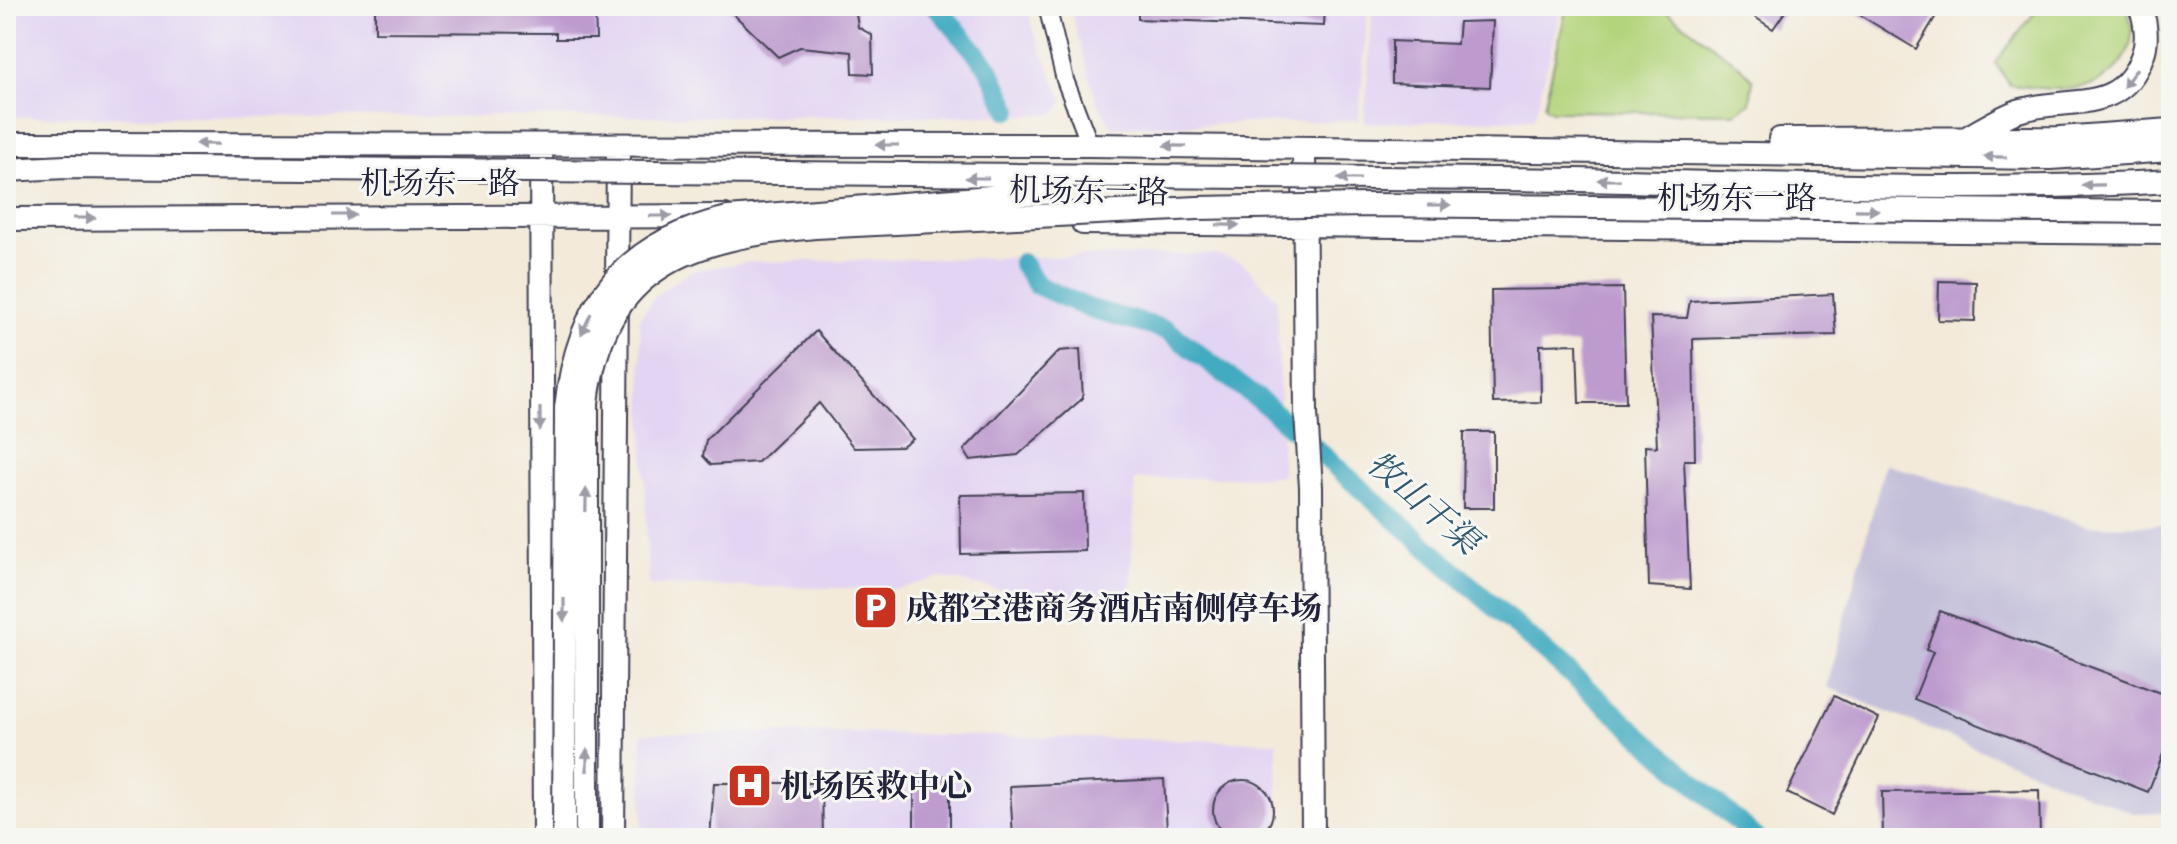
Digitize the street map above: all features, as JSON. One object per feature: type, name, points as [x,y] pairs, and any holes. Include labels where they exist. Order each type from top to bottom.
[{"type":"street","points":[[1047,6],[1065,80],[1090,145]]},
{"type":"street","points":[[1963,139],[2017,111],[2094,100],[2121,91],[2135,74],[2145,50],[2144,15],[2139,6]]},
{"type":"street","points":[[1554,151],[1591,145],[1695,139],[1963,139],[2171,130]]},
{"type":"street","name":"机场东一路","points":[[6,144],[1090,145],[2101,157],[2171,150]]},
{"type":"street","points":[[6,163],[300,160],[500,145]]},
{"type":"street","points":[[541,145],[544,838]]},
{"type":"street","points":[[613,838],[618,145]]},
{"type":"street","points":[[1304,148],[1307,227],[1306,414],[1311,487],[1313,838]]},
{"type":"street","points":[[6,170],[66,167],[699,178],[1699,180],[1997,187],[2171,181]]},
{"type":"street","points":[[564,838],[567,398],[583,329],[603,294],[623,270],[670,237],[728,218],[1207,179]]},
{"type":"street","points":[[587,838],[587,419],[593,361],[610,322],[638,284],[669,261],[703,245],[756,232],[815,227],[1274,207],[2171,212]]},
{"type":"street","name":"机场东一路","points":[[6,219],[539,215],[1307,227],[2171,233]]},
{"type":"shaded area","points":[[6,6],[1029,6],[1032,28],[1064,102],[1054,114],[992,116],[6,117]]},
{"type":"shaded area","points":[[1069,6],[1368,6],[1359,120],[1112,127],[1097,103]]},
{"type":"shaded area","points":[[1373,6],[1562,6],[1534,119],[1364,123]]},
{"type":"shaded area","points":[[1215,254],[1243,263],[1277,299],[1282,476],[1135,479],[1130,610],[1074,606],[940,577],[899,589],[648,585],[640,318],[655,296],[691,271],[749,262]]},
{"type":"shaded area","points":[[1885,464],[2089,526],[2171,525],[2171,813],[2133,813],[1827,687]]},
{"type":"shaded area","points":[[642,733],[857,733],[1277,742],[1278,838],[642,838]]},
{"type":"green space","points":[[1567,6],[1659,6],[1740,66],[1753,80],[1750,103],[1735,113],[1552,111],[1544,106]]},
{"type":"green space","points":[[2040,6],[2126,6],[2132,33],[2124,59],[2113,72],[2087,86],[2057,89],[2010,85],[1995,63]]},
{"type":"building","points":[[375,6],[595,6],[596,39],[556,39],[556,33],[375,32]]},
{"type":"building","points":[[725,6],[855,6],[858,27],[872,35],[873,74],[853,73],[852,52],[800,47],[778,57]]},
{"type":"building","points":[[1138,6],[1325,6],[1324,26],[1138,19]]},
{"type":"building","points":[[1738,6],[1789,6],[1773,29]]},
{"type":"building","points":[[1845,6],[1942,6],[1916,49]]},
{"type":"building","points":[[1493,21],[1490,87],[1392,83],[1392,41],[1457,44],[1459,22]]},
{"type":"building","points":[[1939,281],[1976,282],[1975,321],[1938,320]]},
{"type":"building","points":[[1623,288],[1626,403],[1579,403],[1577,344],[1540,345],[1541,402],[1493,403],[1491,290]]},
{"type":"building","points":[[1833,294],[1836,335],[1693,339],[1695,460],[1684,460],[1690,589],[1649,586],[1645,446],[1657,447],[1651,317],[1687,318],[1690,301]]},
{"type":"building","points":[[816,331],[913,439],[902,447],[854,448],[819,403],[758,462],[711,465],[703,456],[706,440]]},
{"type":"building","points":[[1080,349],[1083,398],[1018,455],[970,460],[964,450],[1059,351]]},
{"type":"building","points":[[1464,432],[1494,432],[1494,508],[1463,508]]},
{"type":"building","points":[[1084,493],[1085,551],[961,554],[960,495]]},
{"type":"building","points":[[1940,611],[2171,697],[2171,734],[2148,792],[1914,699],[1933,652],[1926,650]]},
{"type":"building","points":[[1834,696],[1879,718],[1832,815],[1787,793]]},
{"type":"building","points":[[914,776],[950,776],[950,838],[914,838]]},
{"type":"building","points":[[1164,779],[1167,831],[1013,838],[1010,786]]},
{"type":"building","points":[[1243,780],[1264,789],[1273,810],[1264,831],[1243,840],[1222,831],[1213,810],[1222,789]]},
{"type":"building","points":[[714,783],[822,783],[823,838],[710,838]]},
{"type":"building","points":[[2039,790],[2040,838],[1883,838],[1882,792]]},
{"type":"waterway","name":"牧山干渠","points":[[936,6],[988,67],[1009,110]]},
{"type":"waterway","name":"牧山干渠","points":[[1022,263],[1037,285],[1090,309],[1167,330],[1267,406],[1756,838]]},
{"type":"place","name":"成都空港商务酒店南侧停车场","points":[[875,608]]},
{"type":"place","name":"机场医救中心","points":[[749,786]]}]
